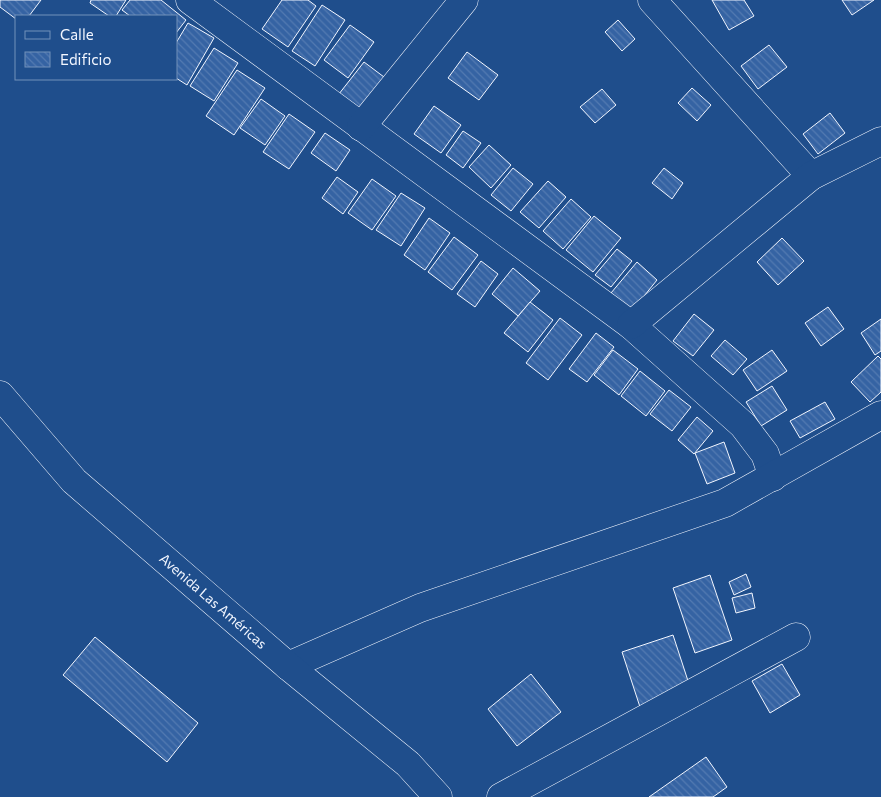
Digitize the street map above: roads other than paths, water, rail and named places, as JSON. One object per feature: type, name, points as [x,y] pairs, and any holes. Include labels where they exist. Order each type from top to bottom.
[{"type":"street","points":[[190,0],[631,325],[743,425],[765,454],[773,477]]},
{"type":"street","points":[[361,127],[464,0]]},
{"type":"street","points":[[652,0],[811,176]]},
{"type":"street","points":[[631,325],[811,176],[881,141]]},
{"type":"street","name":"Avenida Las Américas","points":[[0,394],[74,481],[288,666],[408,764],[438,797]]},
{"type":"street","points":[[288,666],[420,608],[725,503],[881,415]]},
{"type":"street","points":[[501,797],[796,637]]}]
